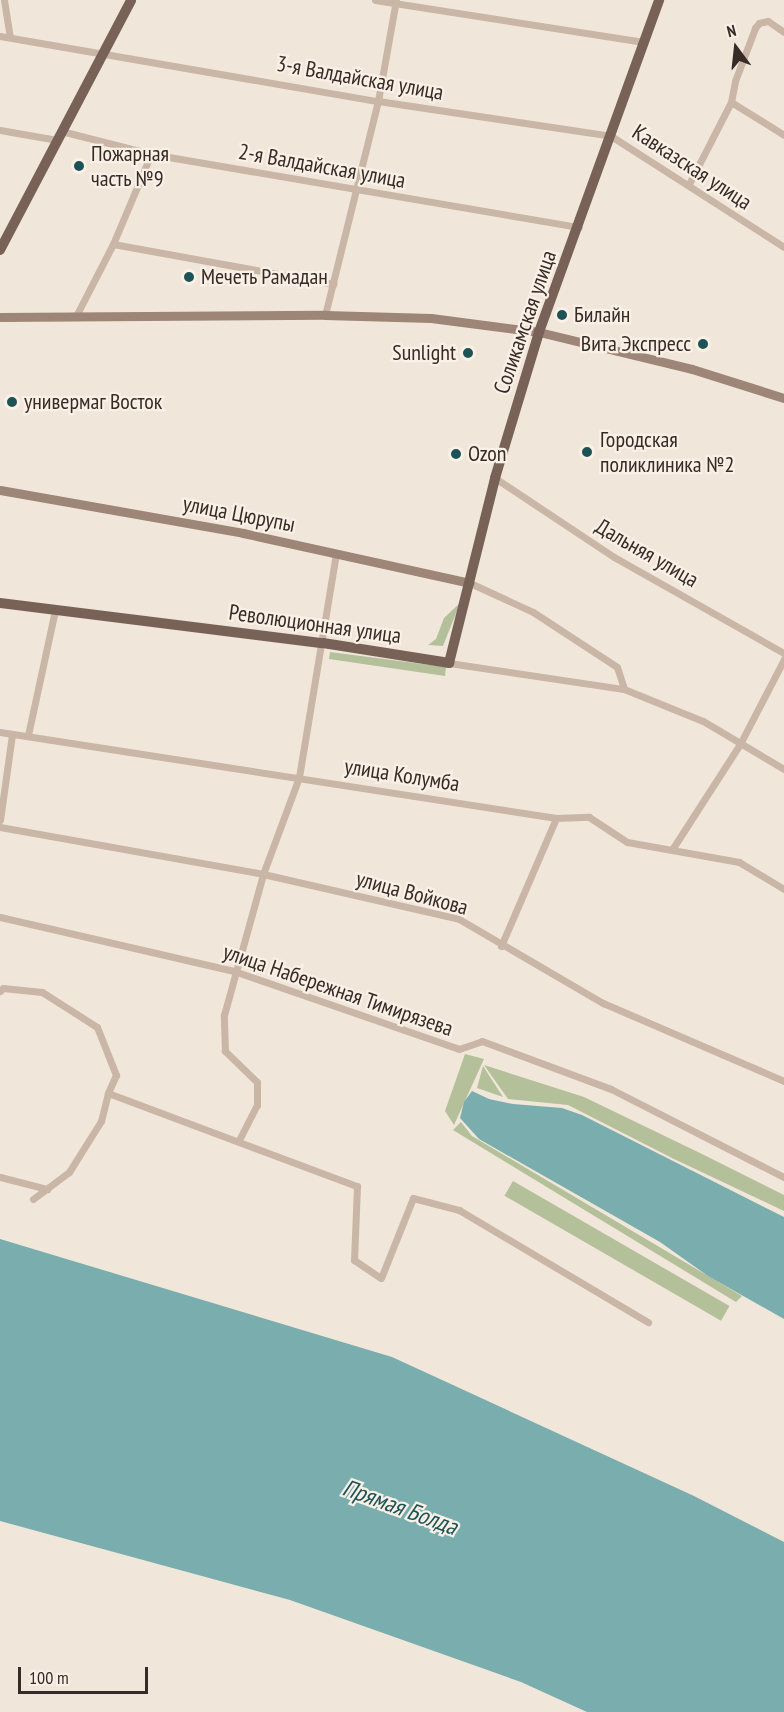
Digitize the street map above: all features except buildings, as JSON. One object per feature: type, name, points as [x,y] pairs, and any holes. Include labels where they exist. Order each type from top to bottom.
[{"type":"main road","points":[[2,243],[131,0]]},
{"type":"main road","name":"Соликамская улица","points":[[449,663],[495,478],[539,332],[579,227],[659,0]]},
{"type":"main road","name":"Революционная улица","points":[[0,603],[323,643],[449,663]]},
{"type":"street","points":[[4,0],[10,37]]},
{"type":"street","points":[[375,0],[644,42]]},
{"type":"street","points":[[325,315],[378,101],[396,2]]},
{"type":"street","points":[[689,184],[731,102],[735,81],[755,28],[759,23],[768,21],[784,32]]},
{"type":"street","name":"3-я Валдайская улица","points":[[0,36],[378,101],[611,136]]},
{"type":"street","points":[[731,102],[784,135]]},
{"type":"street","name":"2-я Валдайская улица","points":[[0,130],[59,135],[356,191],[579,227]]},
{"type":"street","name":"Кавказская улица","points":[[611,136],[784,247]]},
{"type":"street","points":[[76,316],[112,244],[151,153]]},
{"type":"street","points":[[112,244],[333,284]]},
{"type":"street","points":[[0,317],[325,315],[431,318],[539,332],[692,369],[784,398]]},
{"type":"street","name":"Дальняя улица","points":[[495,478],[614,557],[784,653]]},
{"type":"street","name":"улица Цюрупы","points":[[0,490],[243,533],[470,583]]},
{"type":"street","points":[[239,1140],[257,1105],[257,1082],[225,1051],[224,1015],[234,971],[263,874],[299,777],[323,643],[336,553]]},
{"type":"street","points":[[470,583],[533,612],[617,667],[624,688]]},
{"type":"street","points":[[28,735],[55,610]]},
{"type":"street","points":[[673,848],[740,744],[784,659]]},
{"type":"street","name":"Революционная улица","points":[[449,663],[624,688],[703,721],[784,770]]},
{"type":"street","name":"улица Колумба","points":[[0,732],[556,818],[590,817],[627,842],[673,848],[739,862],[784,889]]},
{"type":"street","points":[[0,820],[12,735]]},
{"type":"street","points":[[501,946],[556,818]]},
{"type":"street","name":"улица Войкова","points":[[0,827],[263,874],[459,920],[603,1003],[784,1081]]},
{"type":"street","name":"улица Набережная Тимирязева","points":[[0,917],[234,971],[459,1049],[482,1041],[600,1085],[784,1177]]},
{"type":"street","points":[[0,991],[3,988],[42,992],[97,1027],[116,1075],[108,1093],[101,1121],[69,1172],[33,1199]]},
{"type":"street","points":[[108,1093],[239,1140],[357,1186],[354,1260],[381,1278],[413,1198],[459,1210],[648,1322]]},
{"type":"street","points":[[0,1177],[46,1189]]},
{"type":"green space","points":[[460,603],[443,646],[428,645],[436,639],[444,618]]},
{"type":"green space","points":[[330,652],[446,667],[445,676],[329,659]]},
{"type":"green space","points":[[465,1054],[484,1059],[454,1125],[445,1111]]},
{"type":"green space","points":[[484,1065],[584,1097],[702,1154],[784,1195],[784,1211],[568,1105],[508,1099]]},
{"type":"green space","points":[[483,1066],[503,1097],[477,1088]]},
{"type":"green space","points":[[461,1122],[472,1136],[742,1296],[736,1302],[453,1130]]},
{"type":"green space","points":[[513,1181],[730,1306],[721,1321],[504,1196]]},
{"type":"water","points":[[472,1091],[489,1099],[513,1104],[562,1108],[582,1115],[784,1217],[784,1319],[708,1276],[660,1242],[479,1139],[460,1118],[464,1102]]},
{"type":"water","name":"Прямая Болда","points":[[0,1239],[392,1357],[694,1496],[784,1542],[784,1712],[587,1712],[521,1682],[290,1600],[0,1521]]},
{"type":"place","name":"Пожарная часть №9","points":[[79,166]]},
{"type":"place","name":"Мечеть Рамадан","points":[[189,277]]},
{"type":"place","name":"Билайн","points":[[562,315]]},
{"type":"place","name":"Вита Экспресс","points":[[703,344]]},
{"type":"place","name":"Sunlight","points":[[468,353]]},
{"type":"place","name":"универмаг Восток","points":[[12,402]]},
{"type":"place","name":"Городская поликлиника №2","points":[[587,452]]},
{"type":"place","name":"Ozon","points":[[456,454]]}]
